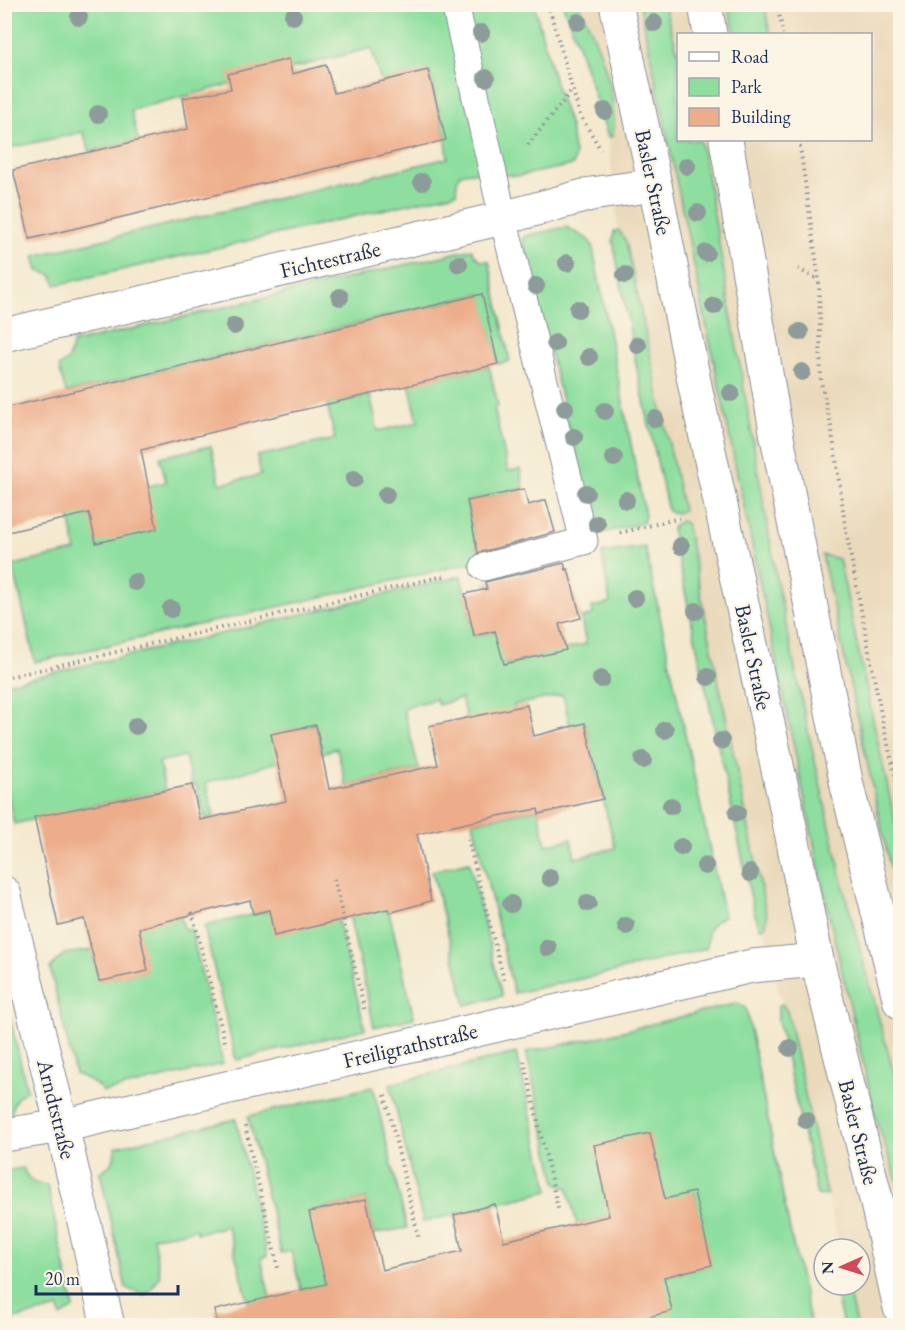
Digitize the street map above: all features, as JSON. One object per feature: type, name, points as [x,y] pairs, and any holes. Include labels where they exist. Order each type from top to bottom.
[{"type":"main road","name":"Basler Straße","points":[[616,4],[817,960],[877,1203],[900,1308]]},
{"type":"main road","points":[[705,4],[710,33]]},
{"type":"main road","points":[[726,141],[777,437],[840,752],[900,1002]]},
{"type":"main road","name":"Fichtestraße","points":[[4,335],[503,218],[591,194],[655,185]]},
{"type":"main road","name":"Arndtstraße","points":[[4,893],[62,1126],[108,1326]]},
{"type":"main road","name":"Freiligrathstraße","points":[[4,1135],[62,1126],[752,966],[817,960]]},
{"type":"lane","points":[[455,4],[503,218],[584,541],[484,567]]},
{"type":"path","points":[[548,4],[580,115]]},
{"type":"path","points":[[777,4],[783,33]]},
{"type":"path","points":[[496,185],[572,89]]},
{"type":"path","points":[[800,141],[819,280],[821,382],[832,431],[846,531],[868,648],[900,796]]},
{"type":"path","points":[[798,269],[819,280]]},
{"type":"path","points":[[584,541],[682,518]]},
{"type":"path","points":[[4,678],[484,567]]},
{"type":"shaded area","points":[[579,5],[900,5],[900,1325],[856,1325],[850,1297],[872,1297],[872,1237],[836,1237],[787,1012],[782,1004],[763,928],[767,917],[687,527],[681,521],[678,523],[676,514],[683,509],[626,241],[618,230],[608,137],[613,136],[614,125],[611,96],[601,54]]},
{"type":"green space","points":[[534,4],[555,83],[569,123],[575,155],[573,165],[518,176],[470,172],[460,174],[456,193],[56,285],[52,275],[38,271],[34,256],[448,158],[446,140],[429,71],[381,82],[371,48],[131,110],[138,140],[90,152],[83,132],[5,149],[5,5]]},
{"type":"green space","points":[[563,5],[579,5],[600,51],[613,104],[613,136],[608,137]]},
{"type":"green space","points":[[640,5],[664,5],[677,50],[677,141],[700,141],[778,587],[808,731],[847,901],[900,1096],[900,1190],[876,1119],[826,901]]},
{"type":"green space","points":[[727,5],[765,5],[770,33],[736,33]]},
{"type":"green space","points":[[566,227],[592,244],[645,516],[643,523],[599,534],[595,533],[522,239],[525,236]]},
{"type":"green space","points":[[618,230],[626,241],[683,510],[676,513],[668,511],[638,374],[613,241],[614,231]]},
{"type":"green space","points":[[472,249],[482,261],[489,261],[510,361],[498,364],[481,294],[66,393],[59,367],[68,360],[73,343]]},
{"type":"green space","points":[[489,366],[498,406],[494,407],[508,471],[520,469],[524,489],[467,501],[480,561],[35,662],[13,565],[76,551],[67,505],[166,482],[160,457],[211,446],[220,484],[261,475],[257,456],[335,439],[327,404],[370,395],[378,431],[418,422],[409,384]]},
{"type":"green space","points":[[681,521],[686,523],[687,527],[767,917],[763,928],[760,928],[754,912],[672,531],[673,526]]},
{"type":"green space","points":[[645,547],[724,916],[714,922],[709,929],[706,948],[613,972],[514,993],[473,822],[538,809],[546,845],[571,839],[575,858],[615,848],[585,724],[570,727],[563,695],[514,705],[523,743],[467,721],[461,698],[438,705],[436,699],[403,708],[419,769],[346,785],[337,748],[322,753],[316,725],[272,734],[278,762],[206,783],[214,816],[205,819],[196,785],[192,785],[185,756],[159,762],[165,791],[14,824],[5,783],[4,684],[461,576],[474,636],[496,631],[505,664],[586,644],[581,618],[593,615],[592,607],[610,603],[602,553]]},
{"type":"green space","points":[[822,555],[839,559],[900,844],[899,896],[890,867]]},
{"type":"green space","points":[[469,862],[502,996],[466,1005],[432,871]]},
{"type":"green space","points":[[382,882],[414,1018],[374,1027],[350,919]]},
{"type":"green space","points":[[332,897],[365,1029],[236,1060],[204,926]]},
{"type":"green space","points":[[133,902],[181,917],[184,930],[191,929],[223,1064],[104,1092],[91,1081],[75,1074],[50,968],[64,954],[92,950],[99,981],[147,971]]},
{"type":"green space","points":[[5,996],[27,1090],[16,1100],[12,1114],[5,1115]]},
{"type":"green space","points":[[738,1003],[746,1009],[811,1325],[602,1325],[664,1277],[711,1265],[694,1193],[577,1224],[567,1187],[562,1187],[556,1182],[526,1052]]},
{"type":"green space","points":[[782,1004],[787,1011],[827,1196],[817,1195],[778,1020],[778,1006]]},
{"type":"green space","points":[[516,1053],[549,1191],[423,1222],[390,1084]]},
{"type":"green space","points":[[373,1087],[407,1228],[374,1234],[366,1199],[309,1212],[341,1281],[301,1290],[291,1251],[281,1253],[248,1116]]},
{"type":"green space","points":[[236,1119],[267,1256],[261,1258],[270,1298],[249,1303],[227,1226],[197,1233],[196,1229],[153,1237],[160,1276],[149,1292],[143,1295],[126,1288],[100,1172],[112,1162],[115,1147]]},
{"type":"green space","points":[[23,1168],[32,1181],[47,1185],[74,1308],[61,1317],[59,1308],[5,1321],[5,1171]]},
{"type":"green space","points":[[837,1297],[850,1297],[856,1325],[843,1325]]},
{"type":"building","points":[[289,59],[292,74],[326,65],[334,93],[428,70],[446,140],[30,239],[13,170],[188,129],[183,98],[231,89],[228,74]]},
{"type":"building","points":[[482,294],[498,364],[141,450],[157,529],[96,543],[89,513],[4,533],[4,408]]},
{"type":"building","points":[[524,489],[528,505],[546,500],[555,532],[478,553],[467,501]]},
{"type":"building","points":[[564,563],[566,570],[568,569],[581,618],[559,624],[566,650],[504,664],[495,631],[474,636],[465,594],[487,589],[485,582]]},
{"type":"building","points":[[527,705],[534,736],[585,723],[603,799],[539,814],[538,809],[417,834],[431,901],[389,913],[388,909],[274,936],[269,910],[253,914],[250,900],[139,928],[148,971],[102,981],[99,981],[84,919],[58,925],[34,817],[192,785],[200,820],[286,801],[271,734],[316,725],[329,789],[438,765],[429,726]]},
{"type":"building","points":[[650,1133],[665,1199],[694,1192],[712,1265],[664,1277],[672,1311],[613,1326],[217,1326],[215,1310],[326,1284],[309,1212],[366,1199],[382,1270],[462,1251],[454,1215],[495,1204],[504,1241],[609,1216],[594,1145]]}]
